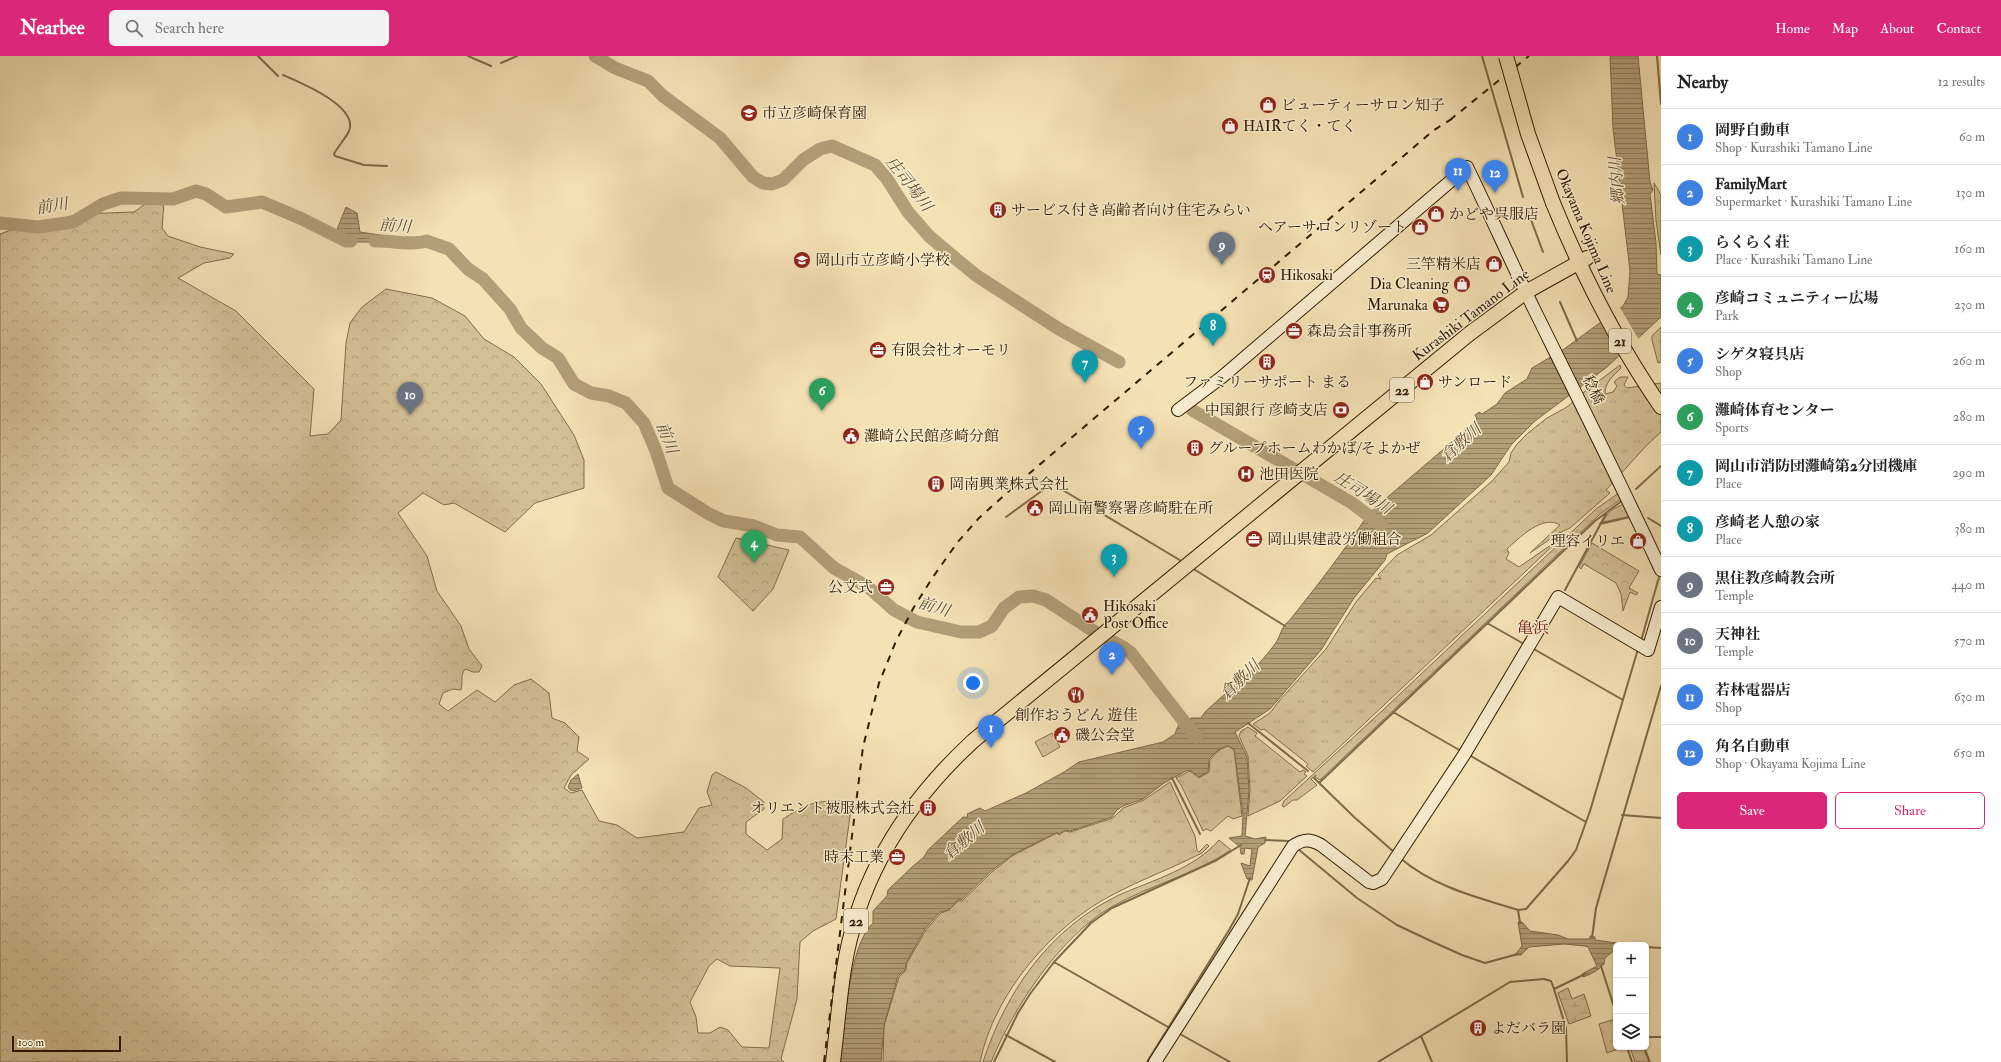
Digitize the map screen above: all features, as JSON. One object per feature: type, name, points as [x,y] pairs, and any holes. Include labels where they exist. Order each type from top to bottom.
[{"type":"main road","name":"Okayama Kojima Line","points":[[1506,56],[1528,134],[1617,338],[1661,407]]},
{"type":"main road","name":"Okayama Kojima Line","points":[[1516,56],[1557,200]]},
{"type":"main road","name":"Okayama Kojima Line","points":[[1585,265],[1661,391]]},
{"type":"main road","name":"Kurashiki Tamano Line","points":[[833,1062],[844,968],[854,929],[867,890],[894,834],[925,790],[948,764],[1187,565],[1469,334],[1526,292],[1585,265]]},
{"type":"street","name":"稔橋","points":[[1178,410],[1222,377],[1467,166],[1495,222],[1536,313],[1621,483],[1661,570]]},
{"type":"street","points":[[1155,1062],[1293,846],[1305,840],[1316,842],[1373,883],[1382,879],[1465,754],[1558,597],[1648,650],[1661,607]]},
{"type":"green space","points":[[1654,183],[1661,195],[1661,255],[1656,220]]},
{"type":"green space","points":[[148,202],[164,203],[162,228],[168,236],[200,247],[234,254],[230,258],[204,263],[178,278],[236,311],[314,389],[310,436],[328,434],[341,420],[346,343],[350,323],[362,307],[386,289],[432,298],[465,316],[484,339],[514,357],[541,384],[574,435],[584,460],[584,488],[535,503],[505,532],[454,503],[444,505],[423,493],[398,513],[427,556],[437,591],[461,626],[469,649],[482,666],[479,672],[473,672],[465,669],[462,677],[461,690],[453,689],[443,693],[439,704],[448,711],[477,690],[495,702],[514,685],[531,679],[549,693],[552,718],[565,723],[579,737],[577,751],[589,759],[571,775],[564,788],[571,793],[582,790],[599,821],[617,825],[637,838],[684,832],[699,808],[712,805],[707,792],[712,775],[716,772],[746,788],[764,802],[764,809],[746,822],[746,834],[767,850],[782,839],[783,819],[801,808],[823,802],[852,801],[836,919],[813,931],[800,942],[797,999],[781,1059],[784,1062],[0,1062],[0,234],[14,229],[59,220],[78,214],[134,212]],"holes":[[[717,959],[730,966],[780,968],[769,1048],[742,1047],[728,1030],[720,1027],[710,1033],[698,1033],[696,1017],[690,1002],[709,966]]]},
{"type":"green space","points":[[1661,327],[1661,362],[1658,363],[1652,336]]},
{"type":"green space","points":[[1620,365],[1621,368],[1606,386],[1605,394],[1613,392],[1617,386],[1614,382],[1620,377],[1628,377],[1624,385],[1627,388],[1661,383],[1661,432],[1647,445],[1606,490],[1610,493],[1570,528],[1559,533],[1530,553],[1560,525],[1553,522],[1539,525],[1507,549],[1509,553],[1506,559],[1519,567],[1561,538],[1313,772],[1306,766],[1308,764],[1264,729],[1261,730],[1253,724],[1270,713],[1326,649],[1356,602],[1376,578],[1381,579],[1378,575],[1397,555],[1431,535],[1492,481],[1509,462],[1511,453],[1517,444],[1528,433],[1547,418],[1567,407]]},
{"type":"green space","points":[[1620,492],[1622,496],[1621,499],[1600,514],[1320,780],[1315,777],[1316,775],[1311,779],[1317,785],[1297,800],[1293,800],[1284,807],[1282,806],[1284,801],[1383,710],[1596,509]]},
{"type":"green space","points":[[1625,503],[1632,516],[1603,522],[1610,511]]},
{"type":"green space","points":[[736,538],[789,550],[773,589],[753,611],[718,577]]},
{"type":"green space","points":[[1592,543],[1639,571],[1629,588],[1638,593],[1636,595],[1630,592],[1623,611],[1621,594],[1616,583],[1584,564],[1581,569],[1579,567]]},
{"type":"green space","points":[[1248,727],[1257,733],[1255,736],[1300,772],[1303,770],[1306,772],[1304,774],[1307,776],[1280,801],[1248,816],[1250,789],[1248,756],[1239,736],[1241,731]]},
{"type":"green space","points":[[1052,733],[1060,747],[1043,757],[1035,742]]},
{"type":"green space","points":[[1228,746],[1234,750],[1242,816],[1233,819],[1228,816],[1211,831],[1206,829],[1203,831],[1181,785],[1176,778],[1190,771],[1199,778],[1209,772],[1210,760],[1219,750]]},
{"type":"green space","points":[[1170,782],[1195,836],[1197,850],[1199,852],[1207,844],[1209,846],[1202,853],[1135,883],[1091,907],[1048,943],[1029,964],[1012,987],[998,1011],[987,1036],[980,1062],[883,1062],[884,1026],[899,977],[906,970],[907,963],[926,930],[941,913],[949,910],[958,901],[962,901],[992,872],[1012,856],[1057,833],[1059,835],[1065,831],[1070,832],[1113,818],[1123,808],[1144,800]]},
{"type":"green space","points":[[1219,840],[1231,850],[1203,866],[1113,906],[1093,919],[1075,935],[1057,954],[1026,996],[1012,1019],[991,1062],[983,1062],[1004,1011],[1018,987],[1034,964],[1072,925],[1094,909],[1119,895],[1159,879],[1198,859]]},
{"type":"green space","points":[[1568,988],[1572,999],[1584,994],[1591,1016],[1569,1024],[1558,993]]},
{"type":"green space","points":[[1613,1020],[1613,1050],[1616,1050],[1607,1053],[1599,1024]]},
{"type":"green space","points":[[1631,1050],[1644,1050],[1649,1062],[1635,1062]]},
{"type":"water","name":"倉敷川","points":[[1610,56],[1638,56],[1650,182],[1653,190],[1650,194],[1656,243],[1657,274],[1661,275],[1661,317],[1607,367],[1535,421],[1511,445],[1491,475],[1428,533],[1387,554],[1385,560],[1354,598],[1321,650],[1270,709],[1235,732],[1247,757],[1249,791],[1245,836],[1255,839],[1266,837],[1265,843],[1258,847],[1252,880],[1247,879],[1241,863],[1250,866],[1252,849],[1245,848],[1244,854],[1241,854],[1240,847],[1229,838],[1242,836],[1243,815],[1234,749],[1228,746],[1219,749],[1209,759],[1208,772],[1199,777],[1190,770],[1186,771],[1164,783],[1143,799],[1123,806],[1117,810],[1112,817],[1070,831],[1065,830],[1059,834],[1057,832],[1012,855],[991,871],[961,900],[958,900],[949,910],[940,912],[925,929],[906,963],[905,970],[898,976],[884,1025],[881,1062],[840,1062],[846,1009],[853,968],[858,950],[865,934],[873,923],[873,911],[887,896],[888,890],[924,857],[928,850],[963,817],[968,817],[967,814],[980,808],[985,811],[1026,793],[1079,762],[1163,742],[1175,734],[1178,726],[1188,723],[1191,718],[1201,718],[1205,712],[1268,654],[1277,641],[1286,623],[1330,568],[1369,513],[1474,423],[1477,419],[1475,415],[1479,412],[1482,414],[1497,404],[1505,393],[1527,379],[1532,368],[1564,349],[1623,306],[1628,297],[1630,271],[1613,128]]},
{"type":"water","points":[[346,207],[357,213],[360,232],[393,237],[392,242],[347,242],[334,237]]},
{"type":"water","points":[[578,774],[582,788],[574,791],[570,790],[568,787],[571,780]]},
{"type":"water","points":[[1518,922],[1522,922],[1530,931],[1558,935],[1568,939],[1590,939],[1590,936],[1595,937],[1595,940],[1613,942],[1613,951],[1605,958],[1602,966],[1583,977],[1582,974],[1597,966],[1588,947],[1564,944],[1529,947],[1521,955],[1515,955],[1522,946]]},
{"type":"pier","points":[[1619,306],[1639,340],[1621,357],[1599,321]]},
{"type":"waterway","points":[[258,56],[278,76]]},
{"type":"waterway","points":[[468,56],[491,66]]},
{"type":"waterway","points":[[501,63],[517,56]]},
{"type":"waterway","name":"庄司場川","points":[[595,56],[615,68],[648,81],[663,96],[720,138],[753,177],[763,183],[772,184],[783,180],[803,160],[820,149],[832,146],[875,165],[887,179],[908,212],[929,236],[977,276],[1059,329],[1119,362]]},
{"type":"waterway","points":[[1482,56],[1523,197]]},
{"type":"waterway","points":[[1657,56],[1661,104]]},
{"type":"waterway","points":[[283,75],[326,96],[337,104],[345,113],[350,122],[349,131],[334,154],[335,156],[364,165],[387,166]]},
{"type":"waterway","name":"前川","points":[[0,223],[38,227],[73,222],[103,204],[121,198],[173,199],[196,191],[206,194],[226,207],[262,202],[300,218],[346,241],[351,241]]},
{"type":"waterway","points":[[1527,209],[1543,252]]},
{"type":"waterway","name":"前川","points":[[375,241],[408,243],[426,241],[449,249],[468,269],[483,279],[510,309],[521,328],[542,348],[558,358],[574,384],[591,393],[609,396],[626,403],[644,423],[656,451],[668,488],[709,514],[724,521],[754,526],[777,535],[800,537],[834,568],[868,587],[894,610],[917,622],[961,632],[979,632],[992,626],[1004,608],[1019,597],[1033,596],[1046,600],[1095,632],[1131,653],[1196,737]]},
{"type":"waterway","points":[[1560,302],[1577,341]]},
{"type":"waterway","name":"庄司場川","points":[[1192,410],[1352,503],[1381,525]]},
{"type":"waterway","points":[[1636,489],[1661,466]]},
{"type":"waterway","points":[[1006,517],[1043,490],[1048,483],[1053,484]]},
{"type":"waterway","points":[[1061,489],[1183,562]]},
{"type":"waterway","points":[[1319,783],[1595,521],[1623,500]]},
{"type":"waterway","points":[[1565,590],[1607,512]]},
{"type":"waterway","points":[[1600,524],[1630,517]]},
{"type":"waterway","points":[[1648,518],[1661,526]]},
{"type":"waterway","points":[[1192,568],[1285,626]]},
{"type":"waterway","points":[[1641,641],[1659,577]]},
{"type":"waterway","points":[[1487,623],[1524,644]]},
{"type":"waterway","points":[[1532,648],[1623,700]]},
{"type":"waterway","points":[[1518,910],[1526,909],[1576,850],[1590,811],[1638,649]]},
{"type":"waterway","points":[[1592,938],[1596,908],[1661,686]]},
{"type":"waterway","points":[[1393,712],[1461,751]]},
{"type":"waterway","points":[[1248,723],[1308,771]]},
{"type":"waterway","points":[[1469,755],[1586,822]]},
{"type":"waterway","points":[[1172,778],[1200,834]]},
{"type":"waterway","points":[[1314,778],[1354,817],[1394,852]]},
{"type":"waterway","points":[[1622,815],[1661,818]]},
{"type":"waterway","points":[[1265,840],[1289,841]]},
{"type":"waterway","points":[[994,1062],[1018,1013],[1030,994],[1054,962],[1091,923],[1112,908],[1217,860],[1241,845]]},
{"type":"waterway","points":[[1298,849],[1357,898],[1397,925],[1462,955],[1485,963],[1518,954]]},
{"type":"waterway","points":[[1400,858],[1427,877],[1441,884],[1518,910],[1520,923]]},
{"type":"waterway","points":[[1147,1062],[1238,914],[1250,878]]},
{"type":"waterway","points":[[1649,947],[1661,948]]},
{"type":"waterway","points":[[1054,962],[1168,1027]]},
{"type":"waterway","points":[[1601,966],[1613,1004]]},
{"type":"waterway","points":[[1378,1062],[1510,982],[1544,979],[1551,981],[1554,989],[1585,974]]},
{"type":"waterway","points":[[1554,989],[1566,1028],[1567,1062]]},
{"type":"waterway","points":[[1180,1034],[1230,1062]]},
{"type":"waterway","points":[[1006,1035],[1055,1062]]},
{"type":"waterway","points":[[1421,1036],[1432,1062]]},
{"type":"waterway","points":[[1649,1037],[1661,1037]]},
{"type":"waterway","points":[[1628,1050],[1632,1062]]},
{"type":"waterway","points":[[1645,1050],[1650,1062]]},
{"type":"railway","points":[[1450,120],[1529,56]]},
{"type":"railway","points":[[824,1062],[863,747],[879,683],[896,641],[914,607],[933,577],[957,543],[979,518],[1018,483],[1434,130],[1455,117]]},
{"type":"place","name":"ビューティーサロン知子","points":[[1268,105]]},
{"type":"place","name":"市立彦崎保育園","points":[[749,113]]},
{"type":"place","name":"HAIRてく・てく","points":[[1230,126]]},
{"type":"place","name":"若林電器店","points":[[1458,191]]},
{"type":"place","name":"角名自動車","points":[[1495,193]]},
{"type":"place","name":"サービス付き高齢者向け住宅みらい","points":[[998,210]]},
{"type":"place","name":"かどや呉服店","points":[[1436,214]]},
{"type":"place","name":"ヘアーサロンリゾート","points":[[1420,227]]},
{"type":"place","name":"岡山市立彦崎小学校","points":[[802,260]]},
{"type":"place","name":"三竿精米店","points":[[1494,264]]},
{"type":"place","name":"黒住教彦崎教会所","points":[[1222,265]]},
{"type":"place","name":"Hikosaki","points":[[1267,275]]},
{"type":"place","name":"Dia Cleaning","points":[[1462,284]]},
{"type":"place","name":"Marunaka","points":[[1441,305]]},
{"type":"place","name":"森島会計事務所","points":[[1294,331]]},
{"type":"place","name":"彦崎老人憩の家","points":[[1213,346]]},
{"type":"place","name":"有限会社オーモリ","points":[[878,350]]},
{"type":"place","name":"ファミリーサポート まる","points":[[1267,362]]},
{"type":"place","name":"サンロード","points":[[1425,382]]},
{"type":"place","name":"岡山市消防団灘崎第2分団機庫","points":[[1085,383]]},
{"type":"place","name":"中国銀行 彦崎支店","points":[[1341,410]]},
{"type":"place","name":"灘崎体育センター","points":[[822,411]]},
{"type":"place","name":"天神社","points":[[410,415]]},
{"type":"place","name":"灘崎公民館彦崎分館","points":[[851,436]]},
{"type":"place","name":"グループホームわかば/そよかぜ","points":[[1195,448]]},
{"type":"place","name":"シゲタ寝具店","points":[[1141,449]]},
{"type":"place","name":"池田医院","points":[[1246,474]]},
{"type":"place","name":"岡南興業株式会社","points":[[936,484]]},
{"type":"place","name":"岡山南警察署彦崎駐在所","points":[[1035,508]]},
{"type":"place","name":"岡山県建設労働組合","points":[[1254,539]]},
{"type":"place","name":"理容イリエ","points":[[1638,541]]},
{"type":"place","name":"彦崎コミュニティー広場","points":[[754,563]]},
{"type":"place","name":"らくらく荘","points":[[1114,577]]},
{"type":"place","name":"公文式","points":[[886,587]]},
{"type":"place","name":"Hikosaki Post Office","points":[[1090,615]]},
{"type":"place","name":"FamilyMart","points":[[1112,675]]},
{"type":"place","name":"創作おうどん 遊佳","points":[[1076,695]]},
{"type":"place","name":"磯公会堂","points":[[1062,735]]},
{"type":"place","name":"岡野自動車","points":[[991,748]]},
{"type":"place","name":"オリエント被服株式会社","points":[[928,808]]},
{"type":"place","name":"時末工業","points":[[897,857]]},
{"type":"place","name":"よだバラ園","points":[[1478,1028]]},
{"type":"district","name":"亀浜","points":[[1533,628]]},
{"type":"water label","name":"郷内川","points":[[1617,181]]}]
